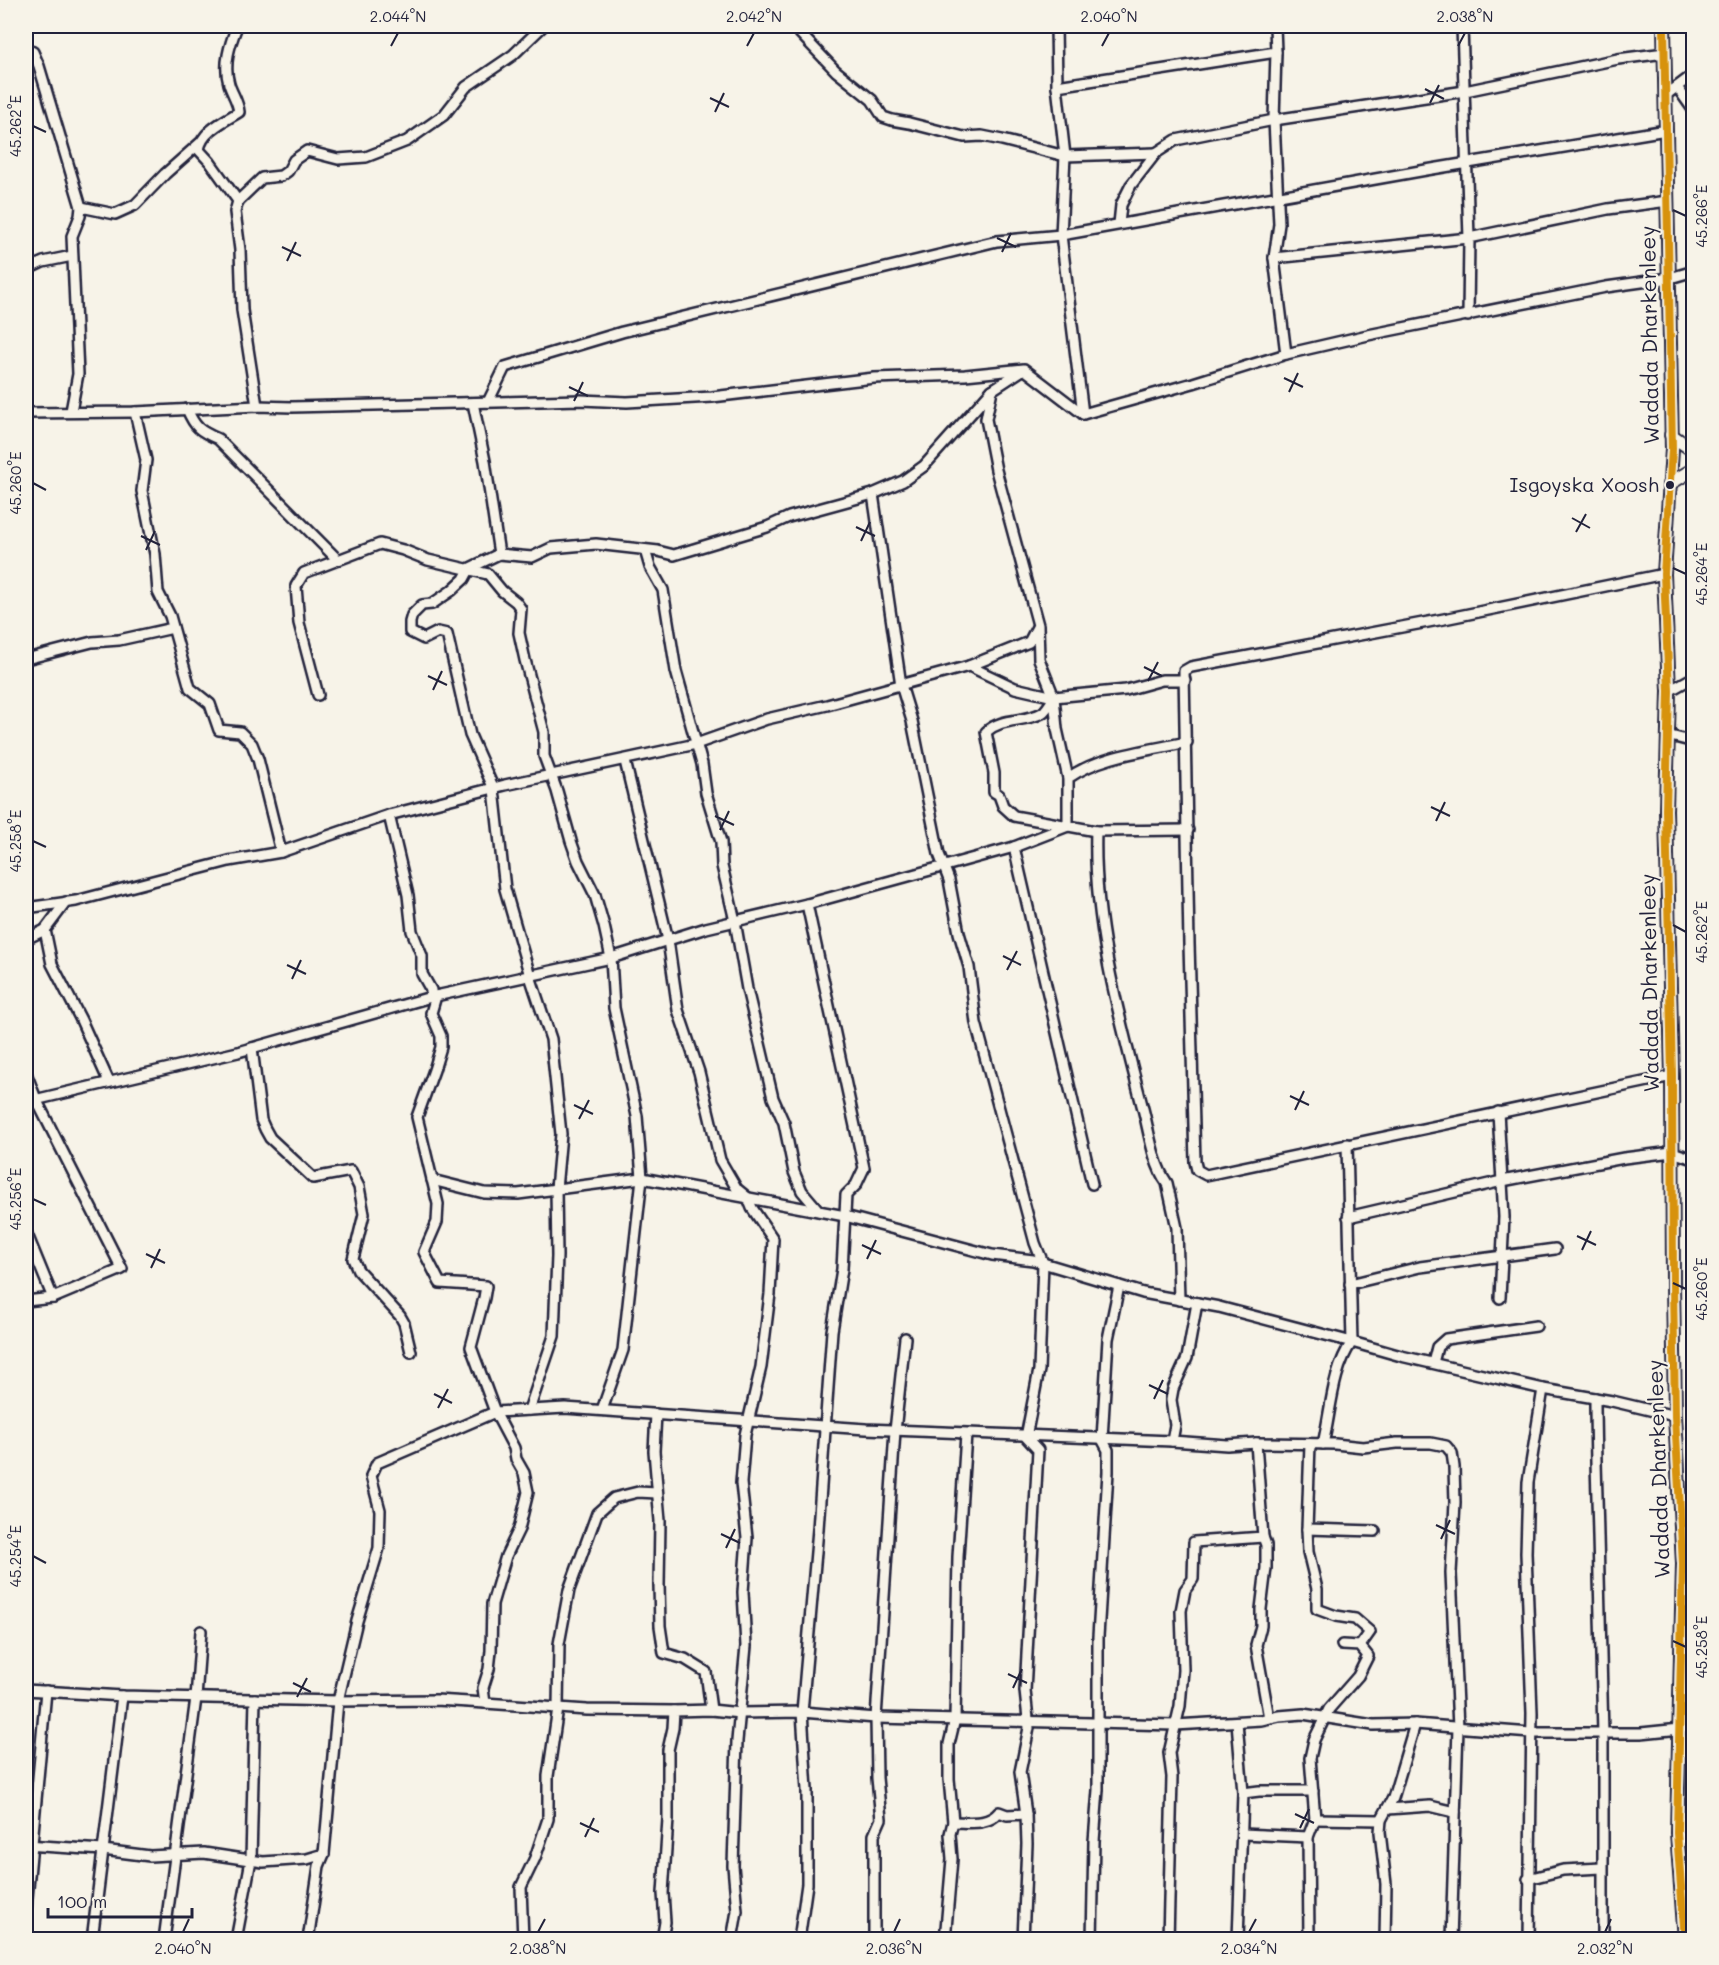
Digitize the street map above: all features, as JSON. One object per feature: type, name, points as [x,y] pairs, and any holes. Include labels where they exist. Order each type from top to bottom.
[{"type":"main road","name":"Wadada Dharkenleey","points":[[1664,26],[1671,435],[1664,574],[1669,691],[1666,810],[1672,1076],[1675,1416],[1683,1564],[1677,1833],[1685,1940]]},
{"type":"main road","points":[[1671,435],[1694,451]]},
{"type":"main road","points":[[1669,484],[1694,468]]},
{"type":"street","points":[[81,207],[115,214],[135,205],[218,125],[239,111],[226,72],[227,58],[237,26]]},
{"type":"street","points":[[257,406],[242,310],[240,250],[235,212],[238,201],[262,178],[281,176],[288,171],[294,160],[306,151],[338,159],[366,158],[407,141],[444,115],[466,87],[513,55],[543,26]]},
{"type":"street","points":[[793,26],[836,71],[872,100],[883,117],[964,137],[981,136],[1065,156],[1156,153]]},
{"type":"street","points":[[1056,26],[1057,86],[1065,156],[1061,235],[1083,414]]},
{"type":"street","points":[[1275,26],[1274,120],[1279,224],[1274,258],[1286,354]]},
{"type":"street","points":[[1462,26],[1469,238],[1468,316]]},
{"type":"street","points":[[26,49],[33,52],[39,66],[81,207],[72,236],[78,374],[71,411]]},
{"type":"street","points":[[1057,86],[1276,52]]},
{"type":"street","points":[[1119,224],[1121,205],[1131,185],[1156,153],[1176,141],[1274,120],[1465,91],[1618,59],[1665,52]]},
{"type":"street","points":[[1666,95],[1694,74]]},
{"type":"street","points":[[1677,87],[1694,111]]},
{"type":"street","points":[[488,402],[505,367],[622,332],[997,241],[1061,235],[1666,130]]},
{"type":"street","points":[[200,143],[199,150],[238,201]]},
{"type":"street","points":[[1274,258],[1469,238],[1608,209],[1668,201]]},
{"type":"street","points":[[26,270],[43,262],[72,256]]},
{"type":"street","points":[[1083,414],[1286,354],[1368,335],[1606,287],[1670,278],[1694,271]]},
{"type":"street","points":[[26,413],[581,400],[637,402],[712,397],[874,378],[965,375],[1024,369],[1083,414]]},
{"type":"street","points":[[529,1410],[554,1336],[557,1256],[556,1190],[561,1134],[551,1040],[505,889],[494,789],[470,735],[447,634],[438,632],[424,639],[410,632],[412,615],[422,605],[432,604],[451,591],[464,579],[470,568],[499,554],[532,556],[552,548],[596,544],[674,555],[766,527],[789,517],[873,494],[903,481],[924,466],[992,390],[1024,369]]},
{"type":"street","points":[[992,390],[986,419],[996,470],[1038,626],[1039,659],[1054,697],[1057,729],[1068,778],[1068,826]]},
{"type":"street","points":[[472,403],[485,461],[499,554]]},
{"type":"street","points":[[187,409],[192,423],[201,432],[218,439],[338,560]]},
{"type":"street","points":[[135,412],[146,460],[142,491],[152,537],[158,592],[173,628],[190,688],[210,704],[219,730],[240,732],[252,744],[261,770],[281,852]]},
{"type":"street","points":[[873,494],[901,686],[912,721],[943,867],[949,880],[958,933],[969,967],[976,1023],[1035,1243],[1043,1263],[1039,1370],[1026,1437]]},
{"type":"street","points":[[318,695],[299,623],[296,586],[304,573],[380,544],[428,560],[488,574],[521,609],[519,633],[544,732],[544,756],[578,861],[595,894],[610,958],[614,1008],[637,1116],[642,1179],[623,1350],[602,1410]]},
{"type":"street","points":[[645,550],[650,567],[663,590],[676,671],[702,764],[706,793],[721,842],[722,866],[747,989],[773,1098],[784,1122],[794,1172],[802,1191],[819,1211]]},
{"type":"street","points":[[1664,574],[1191,667],[1185,671],[1195,1162],[1197,1170],[1206,1175],[1672,1076]]},
{"type":"street","points":[[26,908],[66,902],[229,861],[281,852],[389,815],[696,744],[767,719],[901,686],[969,666],[1029,642],[1038,626]]},
{"type":"street","points":[[26,658],[92,642],[119,640],[173,628]]},
{"type":"street","points":[[969,666],[1015,688],[1054,697],[1126,690],[1162,680],[1185,680]]},
{"type":"street","points":[[1669,691],[1694,677]]},
{"type":"street","points":[[1054,697],[1044,712],[995,724],[986,732],[994,773],[994,792],[999,795],[1003,806],[1014,816],[1096,831],[1188,830]]},
{"type":"street","points":[[1667,735],[1694,742]]},
{"type":"street","points":[[1068,778],[1096,763],[1187,742]]},
{"type":"street","points":[[625,761],[669,940],[678,1010],[699,1072],[720,1160],[737,1189],[748,1198],[773,1239],[774,1251],[761,1367],[745,1436],[741,1483],[747,1538],[743,1592],[746,1646],[737,1741],[733,1866],[737,1911],[732,1940]]},
{"type":"street","points":[[389,815],[408,895],[412,931],[422,956],[422,974],[434,997],[431,1013],[441,1036],[441,1047],[417,1117],[438,1204],[437,1222],[424,1252],[440,1283],[486,1286],[471,1347],[495,1412],[524,1473],[528,1492],[519,1529],[506,1556],[492,1604],[491,1651],[489,1669],[483,1688],[485,1703]]},
{"type":"street","points":[[26,1102],[252,1048],[434,997],[610,958],[735,921],[807,904],[1014,847],[1068,826]]},
{"type":"street","points":[[1096,831],[1095,858],[1103,927],[1116,1005],[1150,1138],[1167,1182],[1177,1228],[1179,1300]]},
{"type":"street","points":[[1014,847],[1092,1184]]},
{"type":"street","points":[[26,939],[45,930],[66,902]]},
{"type":"street","points":[[799,1940],[807,1884],[807,1790],[802,1712],[818,1540],[824,1426],[832,1331],[842,1269],[846,1195],[856,1185],[864,1168],[807,904]]},
{"type":"street","points":[[45,930],[52,964],[109,1082]]},
{"type":"street","points":[[252,1048],[261,1120],[270,1138],[313,1178],[351,1172],[359,1188],[364,1214],[353,1259],[358,1270],[400,1316],[411,1352]]},
{"type":"street","points":[[26,1073],[36,1099],[122,1269],[53,1298],[26,1301]]},
{"type":"street","points":[[1498,1112],[1504,1256],[1500,1298]]},
{"type":"street","points":[[1323,1444],[1334,1389],[1347,1350],[1352,1342],[1347,1144]]},
{"type":"street","points":[[1348,1217],[1502,1181],[1624,1158],[1672,1152],[1694,1159]]},
{"type":"street","points":[[432,1180],[484,1193],[518,1194],[642,1179],[819,1211],[992,1255],[1024,1258],[1143,1293],[1219,1307],[1432,1363],[1675,1416]]},
{"type":"street","points":[[26,1232],[53,1298]]},
{"type":"street","points":[[1350,1284],[1420,1267],[1555,1249]]},
{"type":"street","points":[[1092,1940],[1094,1841],[1098,1790],[1096,1722],[1098,1636],[1108,1472],[1108,1450],[1102,1439],[1108,1339],[1119,1286]]},
{"type":"street","points":[[1172,1441],[1175,1425],[1171,1400],[1173,1389],[1187,1358],[1197,1303]]},
{"type":"street","points":[[1432,1363],[1437,1347],[1446,1339],[1536,1326]]},
{"type":"street","points":[[874,1940],[874,1836],[881,1819],[877,1778],[876,1718],[895,1431],[905,1338]]},
{"type":"street","points":[[1529,1940],[1528,1879],[1532,1733],[1526,1553],[1528,1482],[1543,1389]]},
{"type":"street","points":[[1595,1398],[1595,1479],[1599,1504],[1603,1734],[1603,1940]]},
{"type":"street","points":[[308,1940],[319,1866],[324,1854],[338,1701],[357,1621],[379,1548],[380,1510],[371,1476],[377,1463],[495,1412],[565,1408],[895,1431],[1026,1437],[1172,1441],[1227,1445],[1256,1443],[1363,1447],[1397,1443],[1431,1443],[1446,1446],[1452,1453],[1454,1467],[1455,1503],[1451,1573],[1458,1728],[1451,1940]]},
{"type":"street","points":[[656,1414],[654,1451],[660,1521],[658,1585],[664,1653],[685,1659],[706,1672],[711,1710]]},
{"type":"street","points":[[945,1940],[952,1859],[950,1834],[953,1822],[949,1744],[955,1719],[957,1557],[966,1434]]},
{"type":"street","points":[[1023,1940],[1027,1844],[1026,1814],[1020,1772],[1029,1720],[1025,1691],[1038,1450],[1026,1437]]},
{"type":"street","points":[[1256,1443],[1263,1537],[1266,1545],[1261,1626],[1256,1645],[1269,1718]]},
{"type":"street","points":[[1311,1444],[1306,1529],[1308,1552],[1317,1589],[1317,1609],[1336,1616],[1354,1619],[1370,1632],[1360,1646]]},
{"type":"street","points":[[523,1940],[521,1887],[535,1858],[548,1819],[548,1776],[558,1708],[559,1644],[569,1590],[597,1513],[614,1498],[638,1492],[657,1493]]},
{"type":"street","points":[[1681,1525],[1694,1516]]},
{"type":"street","points":[[1306,1529],[1375,1532]]},
{"type":"street","points":[[1168,1940],[1172,1777],[1169,1753],[1180,1706],[1183,1670],[1181,1611],[1185,1590],[1193,1579],[1194,1542],[1263,1537]]},
{"type":"street","points":[[1683,1564],[1694,1574]]},
{"type":"street","points":[[164,1940],[196,1698],[201,1631]]},
{"type":"street","points":[[1310,1940],[1308,1837],[1315,1819],[1310,1758],[1314,1740],[1329,1709],[1352,1684],[1368,1656],[1360,1646],[1342,1645]]},
{"type":"street","points":[[26,1690],[122,1696],[338,1701],[436,1700],[558,1708],[711,1710],[740,1713],[802,1712],[876,1718],[1175,1725],[1237,1722],[1303,1714],[1373,1725],[1415,1725],[1532,1733],[1603,1734],[1680,1729],[1694,1725]]},
{"type":"street","points":[[26,1909],[28,1845],[46,1691]]},
{"type":"street","points":[[92,1940],[122,1696]]},
{"type":"street","points":[[236,1940],[251,1860],[255,1699]]},
{"type":"street","points":[[662,1940],[665,1922],[663,1893],[668,1819],[668,1750],[674,1711]]},
{"type":"street","points":[[1237,1722],[1244,1793],[1238,1940]]},
{"type":"street","points":[[1385,1940],[1386,1884],[1380,1832],[1381,1820],[1388,1809],[1415,1725]]},
{"type":"street","points":[[1244,1793],[1313,1791]]},
{"type":"street","points":[[1388,1809],[1430,1806],[1455,1812]]},
{"type":"street","points":[[953,1822],[987,1821],[999,1812],[1007,1815],[1026,1814]]},
{"type":"street","points":[[1315,1819],[1381,1820]]},
{"type":"street","points":[[1677,1833],[1694,1844]]},
{"type":"street","points":[[1243,1834],[1308,1837]]},
{"type":"street","points":[[28,1845],[150,1856],[204,1853],[263,1862],[307,1859],[324,1854]]},
{"type":"street","points":[[1528,1879],[1563,1870],[1602,1868]]},
{"type":"transit line","points":[[1664,26],[1672,449],[1664,574],[1669,691],[1666,810],[1672,1076],[1675,1416],[1683,1564],[1677,1833],[1685,1940]]},
{"type":"place","name":"Isgoyska Xoosh","points":[[1670,485]]}]
